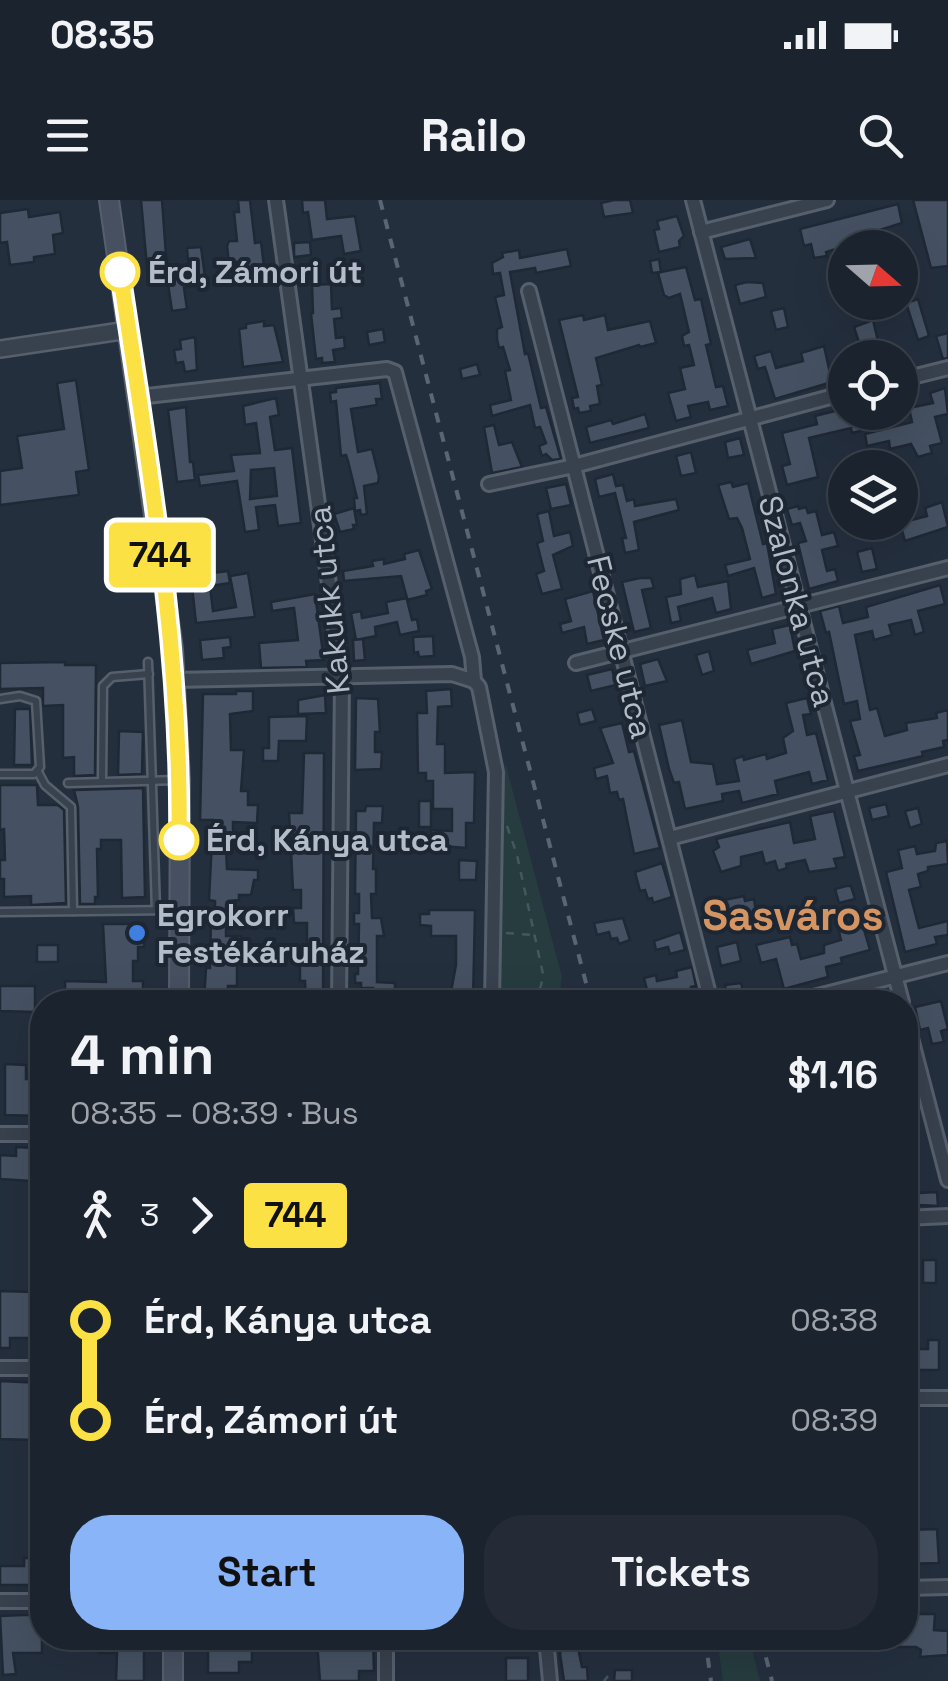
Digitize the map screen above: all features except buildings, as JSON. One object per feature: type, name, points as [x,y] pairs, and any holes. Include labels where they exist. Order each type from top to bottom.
[{"type":"main road","points":[[109,200],[168,609],[180,780],[178,990]]},
{"type":"main road","points":[[173,1681],[174,1650]]},
{"type":"street","name":"Kakukk utca","points":[[276,200],[342,678],[339,990]]},
{"type":"street","name":"Szalonka utca","points":[[693,200],[899,990]]},
{"type":"street","points":[[702,232],[827,200]]},
{"type":"street","name":"Fecske utca","points":[[530,292],[708,990]]},
{"type":"street","points":[[0,349],[128,330]]},
{"type":"street","points":[[918,376],[948,368]]},
{"type":"street","points":[[138,397],[388,369],[399,378],[472,657],[474,681]]},
{"type":"street","points":[[489,484],[574,466],[828,398]]},
{"type":"street","points":[[576,663],[948,568]]},
{"type":"street","points":[[174,680],[452,674],[474,681],[479,687],[493,754],[492,990]]},
{"type":"street","points":[[670,838],[948,765]]},
{"type":"street","points":[[841,990],[948,963]]},
{"type":"street","points":[[918,1061],[948,1180]]},
{"type":"street","points":[[0,1134],[30,1134]]},
{"type":"street","points":[[918,1217],[948,1216]]},
{"type":"street","points":[[0,1368],[30,1368]]},
{"type":"street","points":[[918,1398],[948,1398]]},
{"type":"street","points":[[918,1588],[948,1587]]},
{"type":"street","points":[[0,1601],[30,1601]]},
{"type":"street","points":[[386,1650],[386,1681]]},
{"type":"street","points":[[547,1650],[550,1681]]},
{"type":"lane","points":[[148,662],[156,910]]},
{"type":"lane","points":[[102,780],[106,679],[149,674]]},
{"type":"lane","points":[[0,698],[20,696],[36,701],[39,708],[38,772],[45,784],[70,806],[73,911]]},
{"type":"lane","points":[[0,774],[38,772]]},
{"type":"lane","points":[[68,783],[180,780]]},
{"type":"lane","points":[[0,912],[178,910]]},
{"type":"path","points":[[494,820],[509,829],[543,974],[540,990]]},
{"type":"path","points":[[493,932],[534,936]]},
{"type":"path","points":[[604,1681],[608,1676]]},
{"type":"green space","points":[[505,762],[562,977],[560,990],[496,990]]},
{"type":"green space","points":[[719,1650],[752,1650],[760,1681],[723,1681]]},
{"type":"railway","points":[[380,200],[588,990]]},
{"type":"railway","points":[[707,1650],[711,1681]]},
{"type":"railway","points":[[764,1650],[772,1681]]},
{"type":"bus line","name":"744","points":[[120,272],[173,649],[179,840]]},
{"type":"place","name":"Érd, Zámori út","points":[[120,272]]},
{"type":"place","name":"Érd, Kánya utca","points":[[179,840]]},
{"type":"place","name":"Egrokorr Festékáruház","points":[[137,933]]},
{"type":"district","name":"Sasváros","points":[[793,915]]}]
